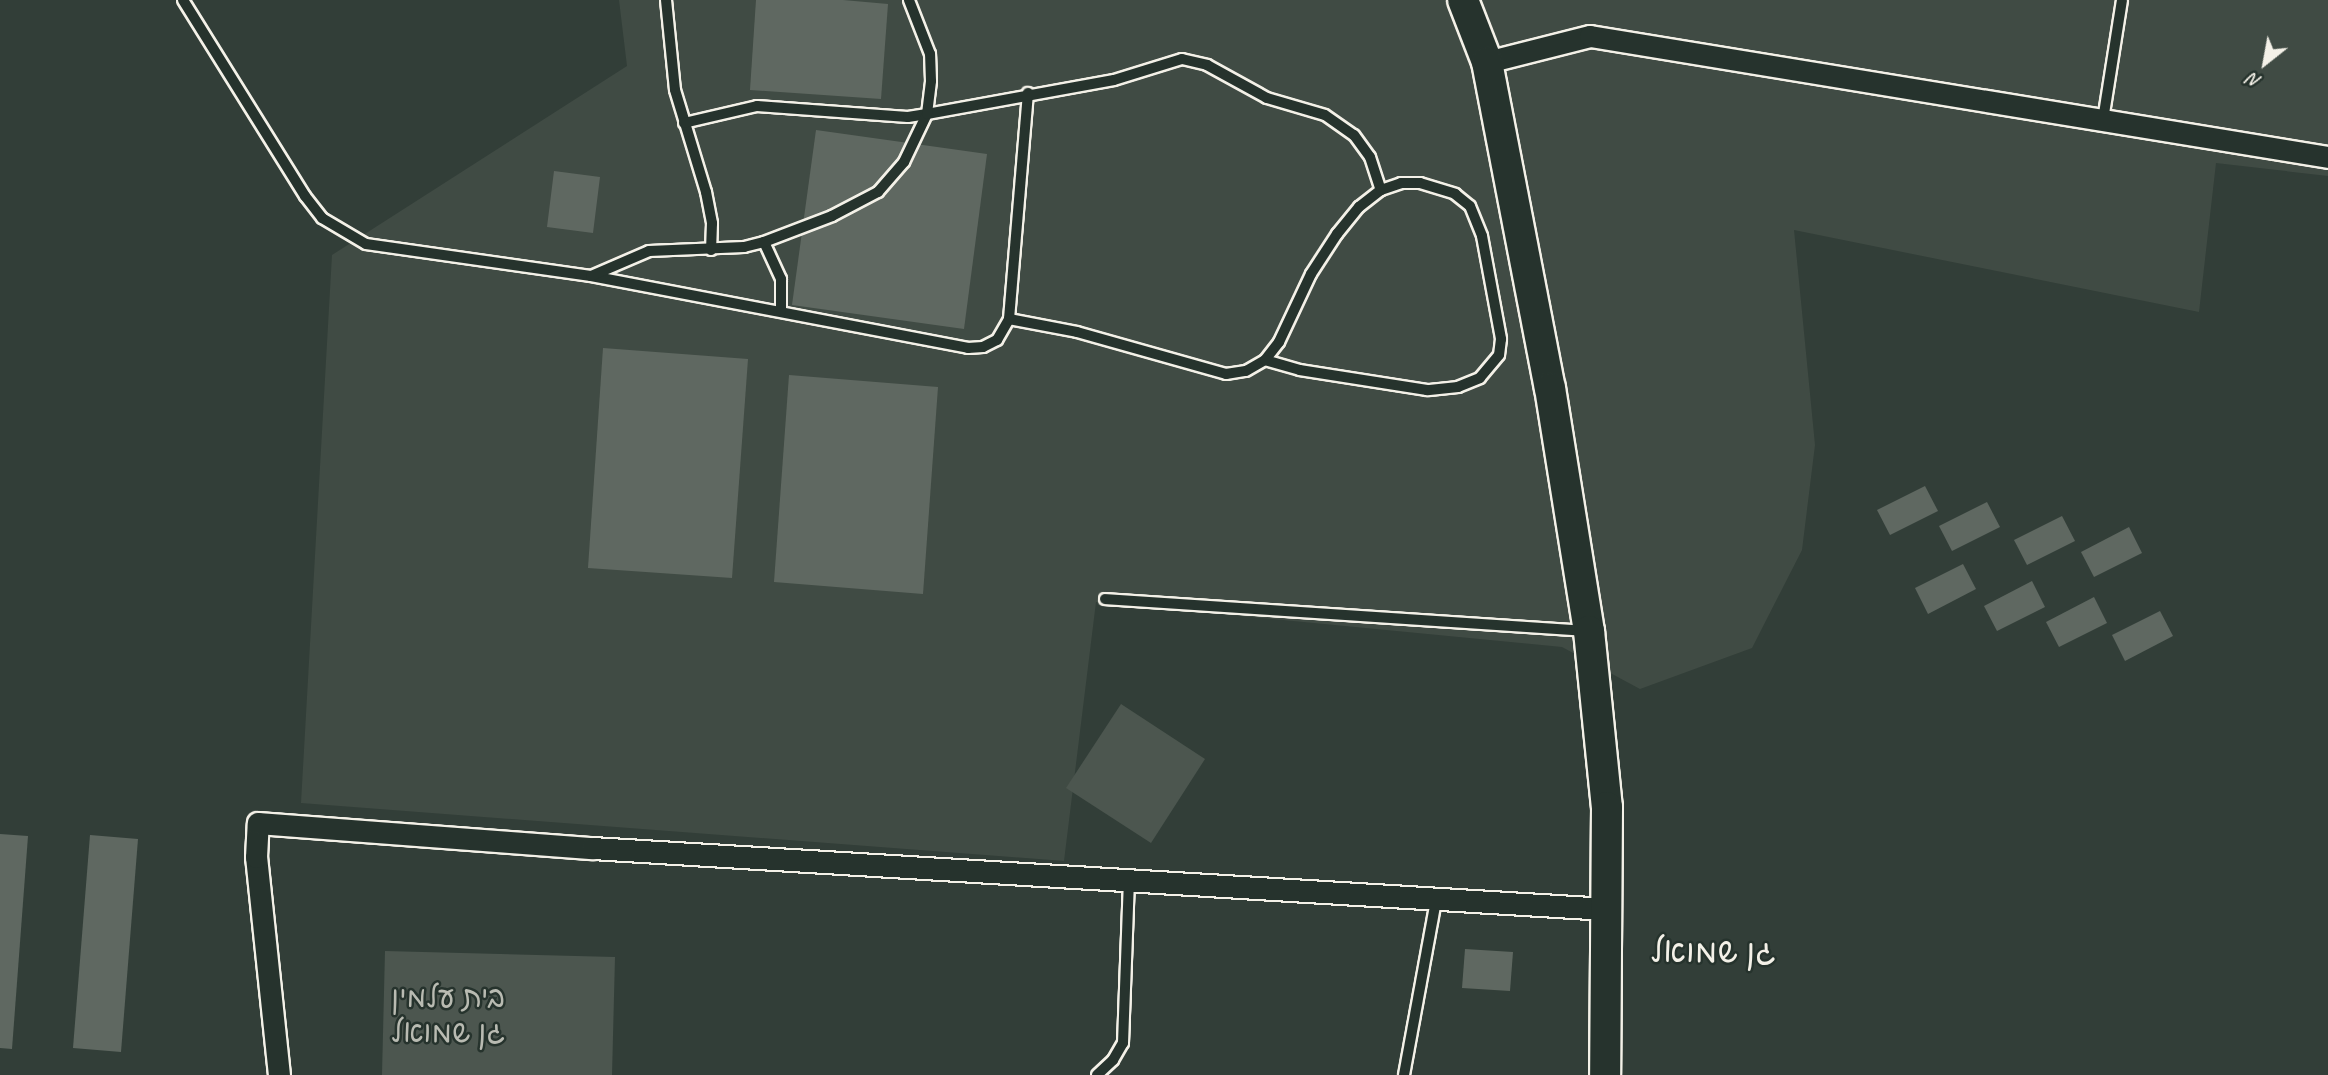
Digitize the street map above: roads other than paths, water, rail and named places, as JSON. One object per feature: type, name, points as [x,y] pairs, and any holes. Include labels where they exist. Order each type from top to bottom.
[{"type":"street","points":[[1463,0],[1487,62],[1550,388],[1589,631],[1607,807],[1605,1075]]},
{"type":"street","points":[[1487,62],[1590,36],[2328,156]]},
{"type":"street","points":[[279,1075],[256,857],[258,823],[1129,882],[1606,909]]},
{"type":"lane","points":[[183,0],[305,196],[322,218],[366,244],[389,250],[591,276],[968,348],[983,347],[997,340],[1009,318],[1028,93]]},
{"type":"lane","points":[[666,0],[675,90],[706,192],[712,223],[711,250]]},
{"type":"lane","points":[[591,276],[649,251],[711,250],[764,242],[832,216],[878,192],[904,163],[927,114],[931,81],[930,54],[909,0]]},
{"type":"lane","points":[[2104,120],[2122,0]]},
{"type":"lane","points":[[684,123],[757,106],[908,117],[1028,93],[1114,80],[1182,59],[1207,65],[1267,98],[1325,115],[1354,135],[1370,157],[1381,190]]},
{"type":"lane","points":[[1009,318],[1077,332],[1226,374],[1247,371],[1265,360],[1279,342],[1311,274],[1359,207],[1381,190],[1401,183],[1420,183],[1455,194],[1470,206],[1482,236],[1501,339],[1499,355],[1491,368],[1480,378],[1458,387],[1427,390],[1300,370],[1265,360]]},
{"type":"lane","points":[[764,242],[781,279],[780,311]]},
{"type":"lane","points":[[1105,599],[1589,631]]},
{"type":"lane","points":[[1097,1075],[1113,1060],[1123,1043],[1129,882]]},
{"type":"lane","points":[[1404,1075],[1436,901]]},
{"type":"district","name":"גן שמואל","points":[[1713,952]]},
{"type":"park label","name":"בית עלמין גן שמואל","points":[[448,1014]]}]
